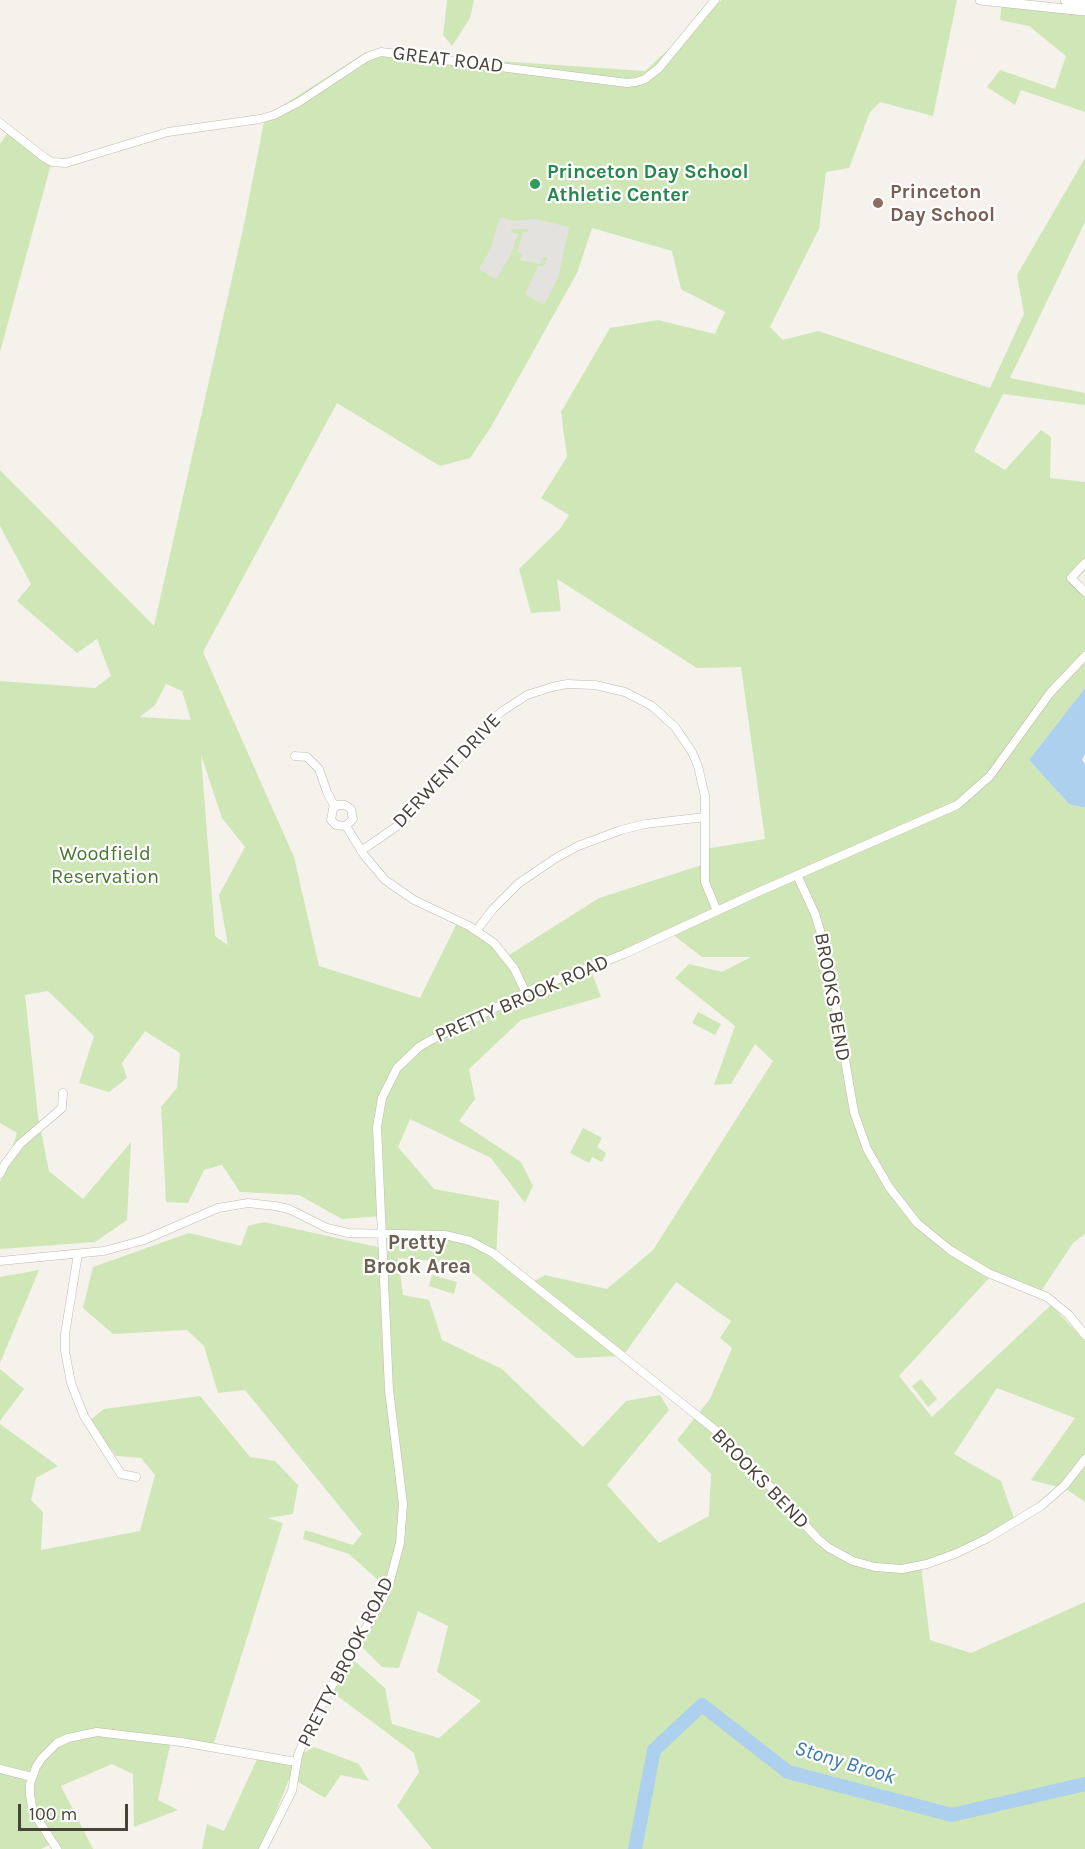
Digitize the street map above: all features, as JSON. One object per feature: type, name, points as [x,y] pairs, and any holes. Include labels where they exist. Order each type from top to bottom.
[{"type":"street","name":"GREAT ROAD","points":[[0,123],[45,158],[52,162],[66,163],[168,132],[274,115],[299,102],[367,57],[381,52],[627,83],[636,82],[645,79],[658,68],[715,0]]},
{"type":"street","points":[[980,0],[1085,11]]},
{"type":"street","points":[[1065,0],[1085,2]]},
{"type":"street","points":[[1085,563],[1071,578],[1085,592]]},
{"type":"street","name":"PRETTY BROOK ROAD","points":[[263,1849],[292,1791],[296,1762],[321,1703],[383,1599],[400,1543],[403,1504],[391,1419],[377,1127],[382,1098],[392,1075],[408,1056],[425,1043],[526,993],[624,954],[797,875],[957,806],[990,776],[1050,693],[1085,656]]},
{"type":"street","name":"DERWENT DRIVE","points":[[361,851],[404,822],[501,712],[527,695],[552,687],[567,684],[596,685],[625,692],[652,706],[684,739],[698,766],[705,796],[705,882],[717,911]]},
{"type":"street","points":[[294,756],[307,757],[319,769],[335,807]]},
{"type":"street","points":[[342,804],[351,809],[353,819],[346,826],[336,825],[331,820],[331,813],[335,807],[342,804]]},
{"type":"street","points":[[477,930],[493,909],[519,883],[578,846],[645,824],[705,817]]},
{"type":"street","points":[[346,826],[375,869],[399,891],[477,930],[494,943],[514,968],[526,993]]},
{"type":"street","name":"BROOKS BEND","points":[[797,875],[815,914],[826,950],[854,1112],[867,1149],[889,1187],[917,1223],[950,1250],[988,1273],[1047,1297],[1069,1314],[1085,1335]]},
{"type":"street","points":[[0,1174],[20,1144],[62,1108],[63,1093]]},
{"type":"street","name":"BROOKS BEND","points":[[0,1261],[104,1251],[134,1243],[212,1210],[248,1203],[289,1209],[337,1232],[451,1236],[470,1241],[493,1253],[719,1433],[818,1539],[839,1555],[865,1565],[902,1569],[927,1564],[957,1553],[1015,1523],[1041,1506],[1065,1485],[1085,1459]]},
{"type":"street","points":[[78,1254],[65,1334],[70,1383],[84,1416],[121,1474],[136,1477]]},
{"type":"street","points":[[57,1849],[33,1812],[30,1794],[32,1777],[41,1759],[57,1743],[77,1734],[97,1732],[181,1742],[296,1762]]},
{"type":"street","points":[[0,1769],[32,1777]]},
{"type":"green space","points":[[447,0],[474,0],[470,18],[452,46],[443,35]]},
{"type":"green space","name":"Woodfield Reservation","points":[[722,0],[957,0],[933,116],[880,102],[870,112],[849,168],[826,172],[819,229],[770,327],[783,340],[818,331],[990,388],[1024,314],[1017,275],[1085,158],[1085,222],[1010,378],[1085,393],[1085,405],[1003,394],[974,451],[1005,470],[1041,430],[1051,437],[1050,478],[1085,482],[1085,571],[1074,581],[1085,591],[1085,688],[1029,760],[1069,804],[1085,808],[1085,1234],[1073,1243],[1037,1297],[991,1276],[899,1376],[932,1417],[1051,1305],[1085,1341],[1085,1502],[1066,1489],[1031,1480],[1075,1418],[997,1388],[954,1454],[1001,1481],[1016,1524],[921,1566],[930,1640],[971,1653],[1085,1602],[1085,1849],[432,1849],[397,1806],[419,1772],[414,1753],[328,1689],[349,1656],[385,1688],[392,1724],[439,1738],[481,1701],[437,1672],[448,1626],[418,1611],[399,1668],[382,1667],[358,1643],[388,1589],[349,1554],[303,1539],[305,1530],[353,1545],[362,1534],[245,1390],[218,1393],[204,1346],[187,1330],[113,1334],[83,1308],[93,1267],[189,1233],[241,1246],[248,1226],[264,1222],[382,1248],[382,1216],[342,1219],[299,1195],[240,1192],[222,1165],[204,1170],[188,1203],[166,1202],[161,1107],[177,1088],[180,1053],[145,1031],[122,1063],[127,1078],[109,1092],[79,1083],[94,1036],[48,991],[25,995],[38,1116],[49,1171],[83,1199],[131,1142],[127,1220],[95,1242],[0,1249],[0,1182],[17,1133],[0,1123],[0,681],[95,688],[111,676],[97,639],[77,653],[17,601],[31,584],[0,526],[0,470],[154,626],[243,229],[265,117],[366,52],[645,71]],"holes":[[[592,228],[672,251],[681,289],[725,312],[715,334],[658,320],[610,328],[561,412],[567,457],[541,498],[569,515],[560,529],[519,569],[531,613],[561,611],[557,579],[697,668],[741,667],[765,839],[705,849],[705,864],[599,898],[506,957],[458,921],[420,998],[319,966],[294,857],[203,652],[337,403],[440,466],[470,458],[491,427],[577,273]],[[166,684],[182,691],[191,720],[140,717],[155,705]],[[201,755],[222,818],[245,847],[219,895],[228,945],[215,936]],[[668,931],[702,957],[751,957],[722,972],[689,964],[675,978],[735,1026],[714,1085],[731,1084],[755,1044],[773,1061],[653,1250],[607,1289],[545,1275],[529,1284],[496,1257],[499,1201],[434,1189],[398,1147],[410,1119],[491,1158],[525,1203],[533,1186],[521,1162],[459,1121],[475,1099],[469,1069],[521,1020],[601,997],[589,965]],[[398,1258],[461,1263],[576,1358],[623,1356],[676,1282],[731,1321],[720,1338],[732,1348],[710,1399],[677,1440],[711,1474],[709,1516],[659,1543],[607,1485],[669,1410],[660,1395],[626,1401],[583,1447],[502,1369],[442,1340],[429,1300],[403,1295]]]},
{"type":"green space","points":[[1002,0],[1085,8],[1085,112],[1021,90],[1015,105],[987,87],[1000,70],[1055,89],[1066,56],[1029,26],[1000,20]]},
{"type":"green space","points":[[9,131],[51,164],[0,352],[0,144]]},
{"type":"green space","points":[[698,1012],[721,1024],[715,1035],[692,1023]]},
{"type":"green space","points":[[583,1128],[602,1138],[597,1147],[606,1153],[602,1162],[592,1157],[589,1163],[570,1153]]},
{"type":"green space","points":[[39,1270],[0,1363],[0,1277]]},
{"type":"green space","points":[[432,1275],[457,1282],[454,1294],[429,1286]]},
{"type":"green space","points":[[0,1369],[24,1389],[0,1421]]},
{"type":"green space","points":[[921,1379],[937,1399],[928,1407],[912,1386]]},
{"type":"green space","points":[[200,1396],[250,1457],[275,1461],[298,1485],[293,1514],[268,1518],[283,1523],[213,1746],[171,1741],[158,1800],[178,1810],[134,1827],[133,1774],[112,1764],[61,1786],[93,1849],[53,1849],[49,1845],[41,1849],[0,1849],[0,1424],[58,1466],[36,1478],[31,1500],[43,1512],[41,1550],[140,1531],[155,1475],[141,1458],[116,1456],[89,1421],[104,1409]]},
{"type":"green space","points":[[314,1747],[359,1764],[369,1781],[341,1775],[325,1798],[290,1777],[261,1849],[202,1849],[207,1824],[224,1831],[259,1755],[293,1759]]},
{"type":"shaded area","points":[[500,217],[514,221],[536,219],[569,227],[558,278],[544,305],[525,294],[538,266],[544,266],[547,259],[544,257],[540,264],[520,260],[522,254],[517,252],[523,232],[528,232],[527,229],[512,229],[511,232],[518,234],[510,256],[496,279],[479,269],[491,248]]},
{"type":"water","points":[[1085,688],[1085,754],[1082,760],[1085,764],[1085,808],[1069,804],[1029,760]]},
{"type":"waterway","name":"Stony Brook","points":[[635,1849],[654,1750],[702,1705],[788,1772],[952,1815],[1085,1784]]},
{"type":"place","name":"Princeton Day School Athletic Center","points":[[535,184]]},
{"type":"place","name":"Princeton Day School","points":[[878,203]]},
{"type":"district","name":"Pretty Brook Area","points":[[417,1255]]}]
